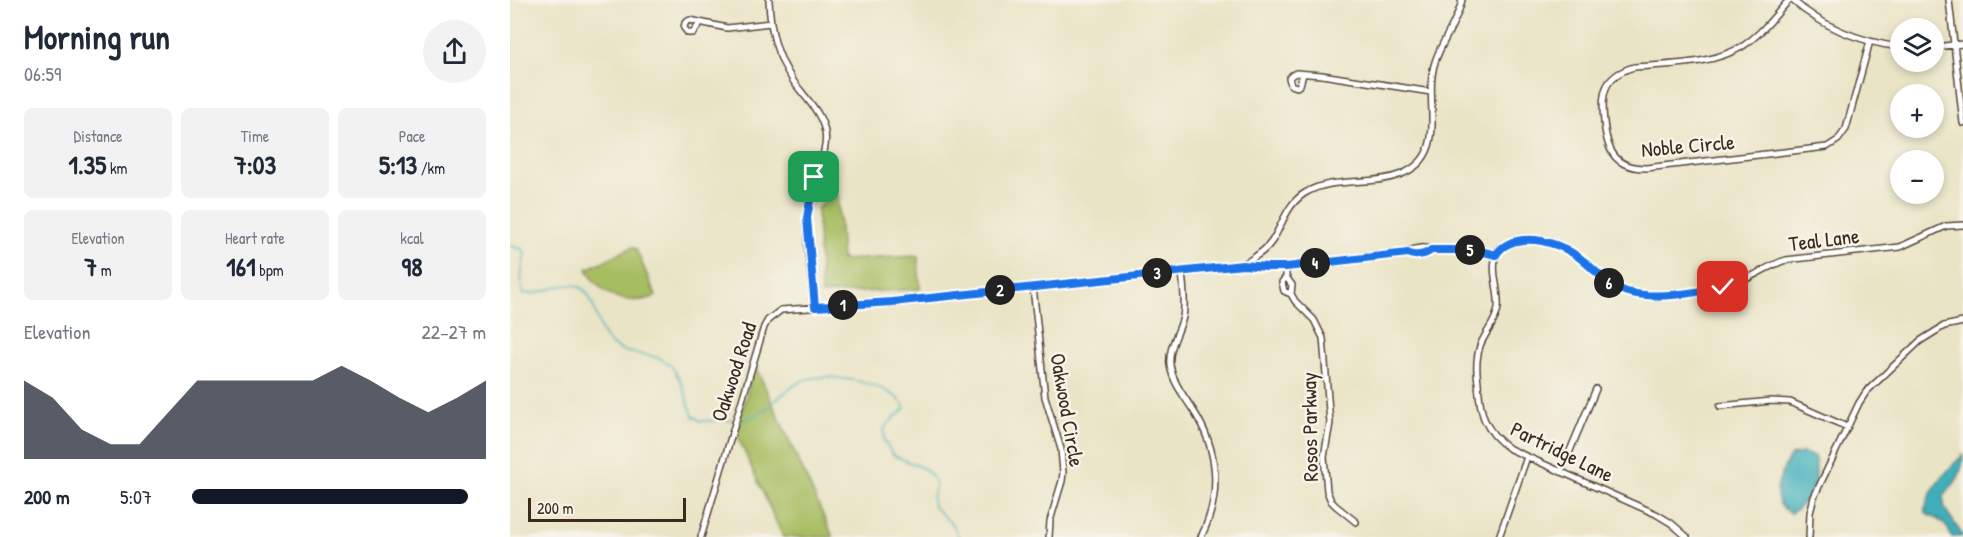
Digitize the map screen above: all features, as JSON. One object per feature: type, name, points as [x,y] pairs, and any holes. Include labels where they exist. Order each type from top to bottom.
[{"type":"street","points":[[769,0],[775,44],[784,68],[815,108],[825,132],[826,144],[811,188],[807,218],[815,307]]},
{"type":"street","points":[[1243,265],[1264,251],[1288,209],[1308,191],[1328,185],[1392,177],[1414,166],[1427,150],[1431,140],[1433,122],[1431,92],[1435,63],[1456,23],[1462,0]]},
{"type":"street","points":[[1791,0],[1830,26],[1852,36],[1890,45]]},
{"type":"street","name":"Noble Circle","points":[[1791,0],[1752,39],[1727,54],[1707,59],[1634,67],[1614,76],[1604,91],[1602,105],[1606,138],[1612,154],[1625,164],[1646,168],[1827,147],[1839,140],[1846,129],[1870,41]]},
{"type":"street","points":[[1949,0],[1963,123]]},
{"type":"street","points":[[700,23],[734,28],[771,23]]},
{"type":"street","points":[[1944,46],[1963,44]]},
{"type":"street","points":[[1303,74],[1431,92]]},
{"type":"street","name":"Teal Lane","points":[[1496,255],[1499,249],[1519,241],[1549,243],[1578,256],[1620,290],[1663,295],[1732,285],[1786,260],[1900,247],[1946,226],[1963,225]]},
{"type":"street","name":"Oakwood Road","points":[[700,537],[732,428],[768,320],[781,310],[872,303],[1243,265],[1286,267],[1408,253],[1414,249],[1476,250],[1496,255]]},
{"type":"street","name":"Partridge Lane","points":[[1496,255],[1494,269],[1498,308],[1477,358],[1479,406],[1492,434],[1510,449],[1656,514],[1687,537]]},
{"type":"street","name":"Rosos Parkway","points":[[1286,267],[1286,277],[1282,288],[1286,293],[1291,294]]},
{"type":"street","points":[[1182,271],[1184,308],[1171,350],[1170,365],[1177,387],[1208,437],[1213,454],[1215,490],[1212,510],[1201,537]]},
{"type":"street","name":"Rosos Parkway","points":[[1286,277],[1292,285],[1291,294],[1295,301],[1314,320],[1323,338],[1330,423],[1324,457],[1326,482],[1331,501],[1356,522]]},
{"type":"street","name":"Oakwood Circle","points":[[1033,287],[1045,397],[1061,449],[1063,473],[1050,521],[1049,537]]},
{"type":"street","points":[[1809,537],[1810,513],[1814,498],[1866,392],[1920,341],[1944,326],[1963,322]]},
{"type":"street","points":[[1561,472],[1596,389]]},
{"type":"street","points":[[1720,406],[1771,400],[1790,402],[1847,427]]},
{"type":"street","points":[[1499,537],[1527,457]]},
{"type":"green space","points":[[831,195],[838,195],[842,260],[918,256],[920,289],[821,294],[817,209]]},
{"type":"green space","points":[[632,247],[636,249],[656,296],[635,300],[616,297],[600,287],[587,269]]},
{"type":"green space","points":[[755,365],[833,537],[783,537],[736,433]]},
{"type":"water","points":[[1803,453],[1814,456],[1816,472],[1808,496],[1797,509],[1790,513],[1779,501],[1778,486],[1791,455]]},
{"type":"water","points":[[1963,455],[1958,477],[1943,496],[1945,509],[1963,536],[1951,537],[1945,525],[1926,514],[1926,507],[1938,482]]},
{"type":"waterway","points":[[510,246],[522,249],[525,253],[521,278],[523,293],[537,293],[571,285],[583,289],[588,294],[605,337],[612,345],[629,352],[664,360],[671,366],[681,383],[693,416],[701,421],[734,420]]},
{"type":"waterway","points":[[739,420],[757,414],[794,386],[812,378],[842,378],[888,392],[899,399],[905,408],[884,429],[884,440],[893,455],[925,469],[932,476],[936,485],[932,498],[933,506],[953,525],[959,537]]},
{"type":"route","points":[[814,177],[807,218],[815,307],[892,302],[1243,265],[1286,267],[1408,253],[1415,255],[1431,250],[1476,250],[1496,255],[1499,249],[1511,242],[1526,240],[1560,246],[1578,256],[1620,290],[1650,296],[1723,287]]}]
